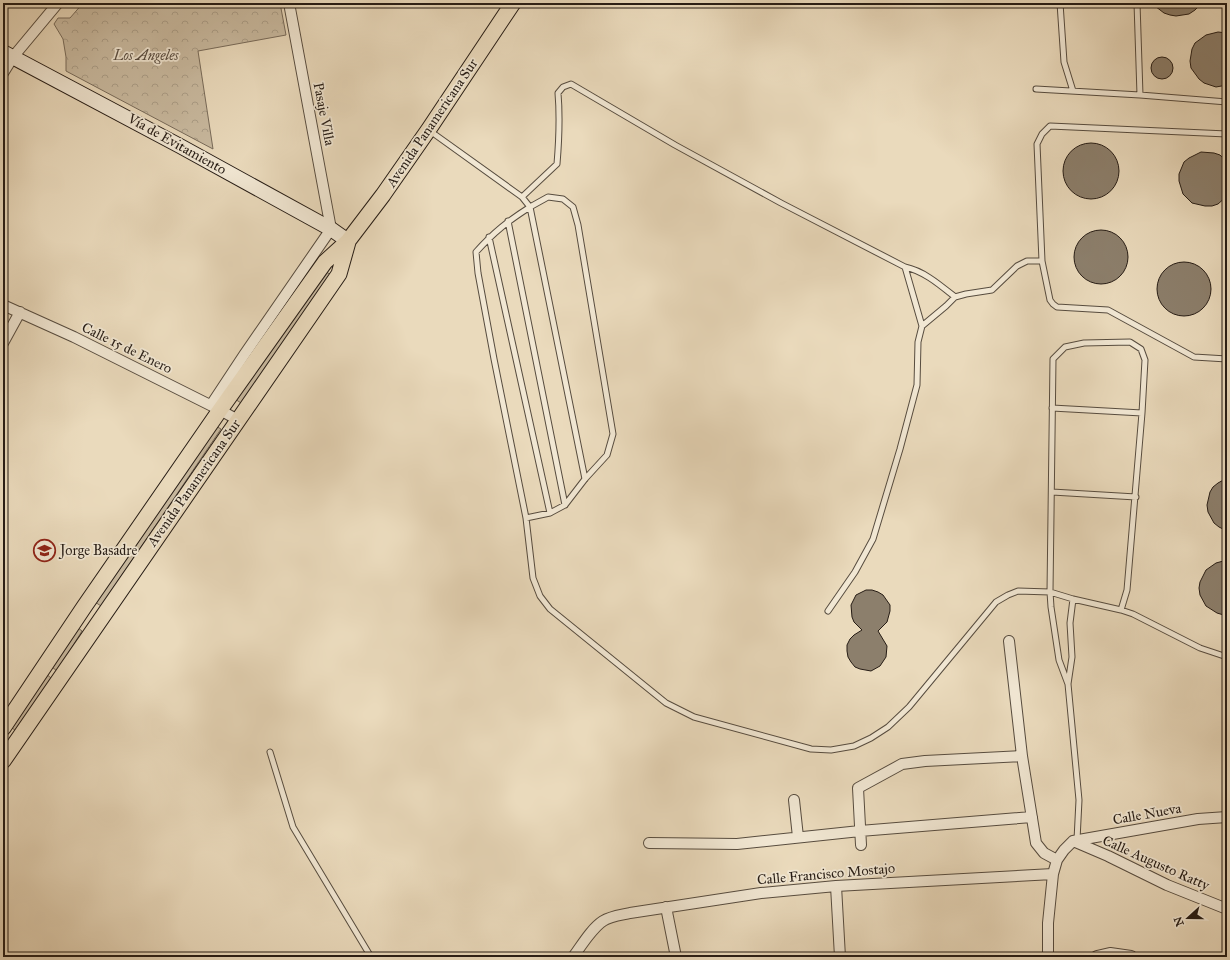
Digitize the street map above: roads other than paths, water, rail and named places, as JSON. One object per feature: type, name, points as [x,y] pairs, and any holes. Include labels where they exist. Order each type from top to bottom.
[{"type":"main road","name":"Avenida Panamericana Sur","points":[[3,728],[216,407],[325,262],[348,241],[383,195],[513,3]]},
{"type":"main road","name":"Vía de Evitamiento","points":[[8,54],[166,138],[331,229],[348,241]]},
{"type":"main road","name":"Avenida Panamericana Sur","points":[[3,761],[339,274],[348,241]]},
{"type":"street","points":[[3,74],[8,54],[58,3]]},
{"type":"street","name":"Pasaje Villa","points":[[289,3],[331,229]]},
{"type":"street","name":"Avenida Panamericana Sur","points":[[216,407],[244,354],[331,229]]},
{"type":"street","name":"Calle 15 de Enero","points":[[3,304],[74,337],[216,407],[238,420]]},
{"type":"street","points":[[3,343],[20,312]]},
{"type":"street","points":[[1009,641],[1022,756],[1036,843],[1044,853],[1057,860]]},
{"type":"street","points":[[861,845],[858,788],[902,764],[925,761],[1022,756]]},
{"type":"street","points":[[794,800],[798,837]]},
{"type":"street","points":[[649,843],[737,844],[860,830],[1032,817]]},
{"type":"street","name":"Calle Nueva","points":[[1075,841],[1198,819],[1227,817]]},
{"type":"street","points":[[1048,957],[1048,923],[1053,874],[1057,860],[1064,850],[1075,841]]},
{"type":"street","name":"Calle Augusto Ratty","points":[[1075,841],[1167,885],[1227,909]]},
{"type":"street","name":"Calle Francisco Mostajo","points":[[573,957],[594,929],[604,921],[616,916],[630,913],[761,893],[836,886],[1053,874]]},
{"type":"street","points":[[836,886],[840,957]]},
{"type":"street","points":[[666,907],[676,957]]},
{"type":"street","points":[[1097,957],[1110,954],[1131,957]]},
{"type":"lane","points":[[1060,3],[1064,62],[1073,91]]},
{"type":"lane","points":[[1137,3],[1140,95]]},
{"type":"lane","points":[[522,197],[557,164],[559,142],[558,93],[563,87],[572,84],[676,145],[781,203],[905,267],[913,268],[936,281],[955,297]]},
{"type":"lane","points":[[1036,90],[1140,95],[1227,102]]},
{"type":"lane","points":[[1227,134],[1050,126],[1042,134],[1036,144],[1042,261],[1050,300],[1053,304],[1057,306],[1108,310],[1194,356],[1227,359]]},
{"type":"lane","points":[[428,130],[522,197],[530,207],[585,479]]},
{"type":"lane","points":[[526,518],[550,513],[565,505],[585,479],[607,455],[613,434],[578,225],[573,207],[563,199],[548,197],[508,221],[489,237],[476,252],[478,273],[494,359],[526,518],[532,578],[540,596],[550,609],[666,703],[694,717],[811,749],[831,750],[854,746],[871,738],[888,727],[909,707],[996,602],[1018,591],[1050,592],[1121,610],[1133,614],[1200,648],[1227,657]]},
{"type":"lane","points":[[508,221],[565,505]]},
{"type":"lane","points":[[489,237],[550,513]]},
{"type":"lane","points":[[922,326],[955,297],[992,290],[1017,266],[1027,261],[1042,261]]},
{"type":"lane","points":[[828,611],[854,572],[873,539],[900,449],[917,384],[918,342],[922,326],[905,267]]},
{"type":"lane","points":[[1068,684],[1059,660],[1050,592],[1053,359],[1065,347],[1084,343],[1130,342],[1141,349],[1145,360],[1136,496],[1127,590],[1121,610]]},
{"type":"lane","points":[[1052,408],[1142,413]]},
{"type":"lane","points":[[1052,492],[1136,496]]},
{"type":"lane","points":[[1073,599],[1070,623],[1072,657],[1068,684],[1079,800],[1075,841]]},
{"type":"lane","points":[[270,752],[293,827],[371,957]]},
{"type":"place","name":"Jorge Basadre","points":[[44,550]]},
{"type":"park label","name":"Los Angeles","points":[[146,55]]}]
